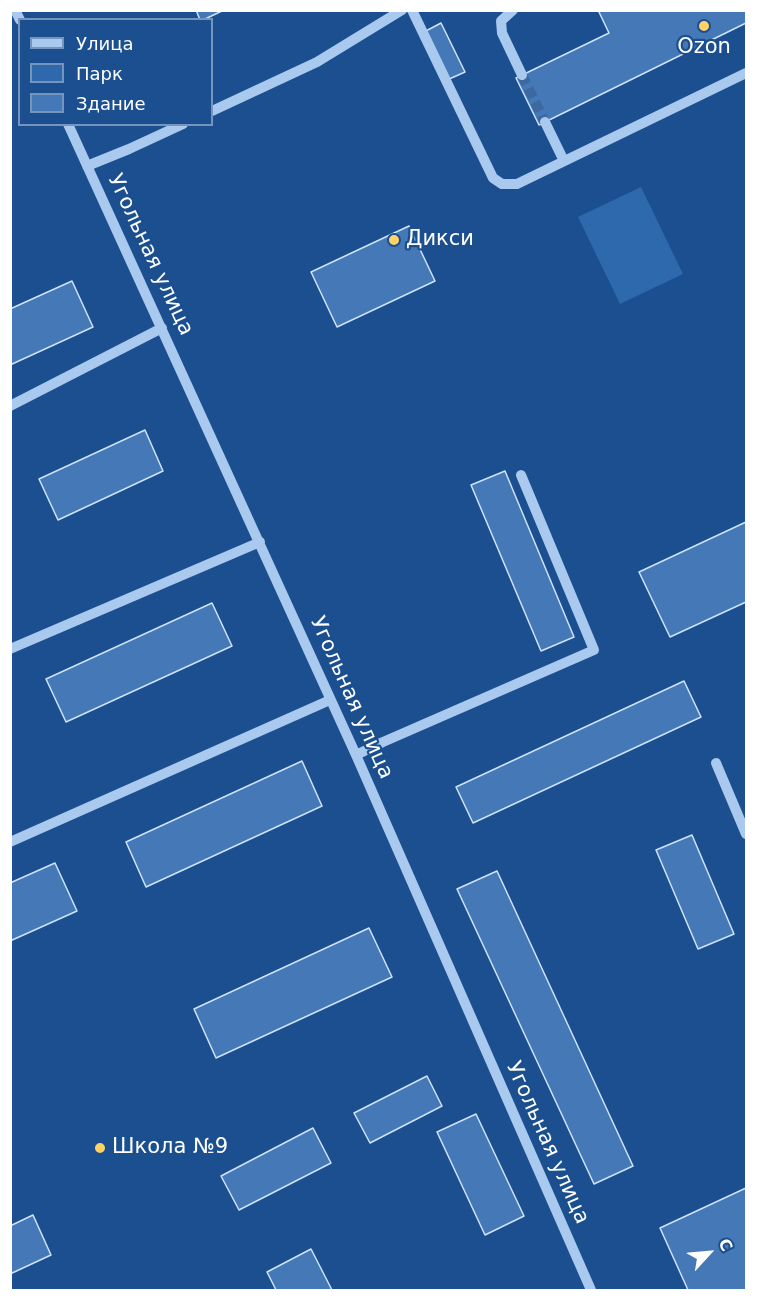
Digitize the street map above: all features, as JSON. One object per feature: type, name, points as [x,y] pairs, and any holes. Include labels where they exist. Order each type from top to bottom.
[{"type":"street","points":[[213,111],[317,62],[402,10]]},
{"type":"street","points":[[412,10],[493,178],[502,184],[517,184],[747,73]]},
{"type":"street","points":[[513,10],[501,21],[502,33],[522,75]]},
{"type":"street","points":[[545,122],[564,161]]},
{"type":"street","name":"Угольная улица","points":[[69,126],[356,755],[591,1290]]},
{"type":"street","points":[[87,166],[179,126]]},
{"type":"street","points":[[10,406],[162,328]]},
{"type":"street","points":[[356,755],[594,650],[521,475]]},
{"type":"street","points":[[10,649],[260,542]]},
{"type":"street","points":[[10,842],[330,700]]},
{"type":"street","points":[[716,763],[747,834]]},
{"type":"green space","points":[[641,187],[683,274],[620,304],[578,217]]},
{"type":"building","points":[[196,10],[224,10],[207,18],[199,18]]},
{"type":"building","points":[[598,10],[746,10],[746,23],[539,125],[516,78],[609,33]]},
{"type":"building","points":[[441,23],[465,72],[447,80],[424,32]]},
{"type":"building","points":[[409,226],[435,281],[337,327],[311,272]]},
{"type":"building","points":[[72,281],[93,327],[10,365],[10,309]]},
{"type":"building","points":[[145,430],[163,471],[58,520],[39,479]]},
{"type":"building","points":[[505,471],[574,637],[541,651],[471,485]]},
{"type":"building","points":[[746,522],[746,602],[670,637],[639,572]]},
{"type":"building","points":[[212,603],[232,646],[66,722],[46,679]]},
{"type":"building","points":[[684,681],[701,717],[473,823],[456,787]]},
{"type":"building","points":[[302,761],[322,806],[146,887],[126,842]]},
{"type":"building","points":[[692,835],[734,934],[698,949],[656,850]]},
{"type":"building","points":[[55,863],[77,911],[10,941],[10,883]]},
{"type":"building","points":[[497,871],[633,1166],[594,1184],[457,889]]},
{"type":"building","points":[[369,928],[392,977],[216,1058],[194,1009]]},
{"type":"building","points":[[427,1076],[442,1106],[370,1143],[354,1113]]},
{"type":"building","points":[[476,1114],[524,1216],[485,1235],[437,1132]]},
{"type":"building","points":[[313,1128],[331,1163],[239,1210],[221,1176]]},
{"type":"building","points":[[746,1188],[746,1290],[688,1290],[660,1228]]},
{"type":"building","points":[[33,1215],[51,1255],[10,1274],[10,1226]]},
{"type":"building","points":[[311,1249],[332,1290],[276,1290],[267,1272]]},
{"type":"tunnel","points":[[522,75],[545,122]]},
{"type":"place","name":"Ozon","points":[[704,26]]},
{"type":"place","name":"Дикси","points":[[394,240]]},
{"type":"place","name":"Школа №9","points":[[100,1148]]}]
